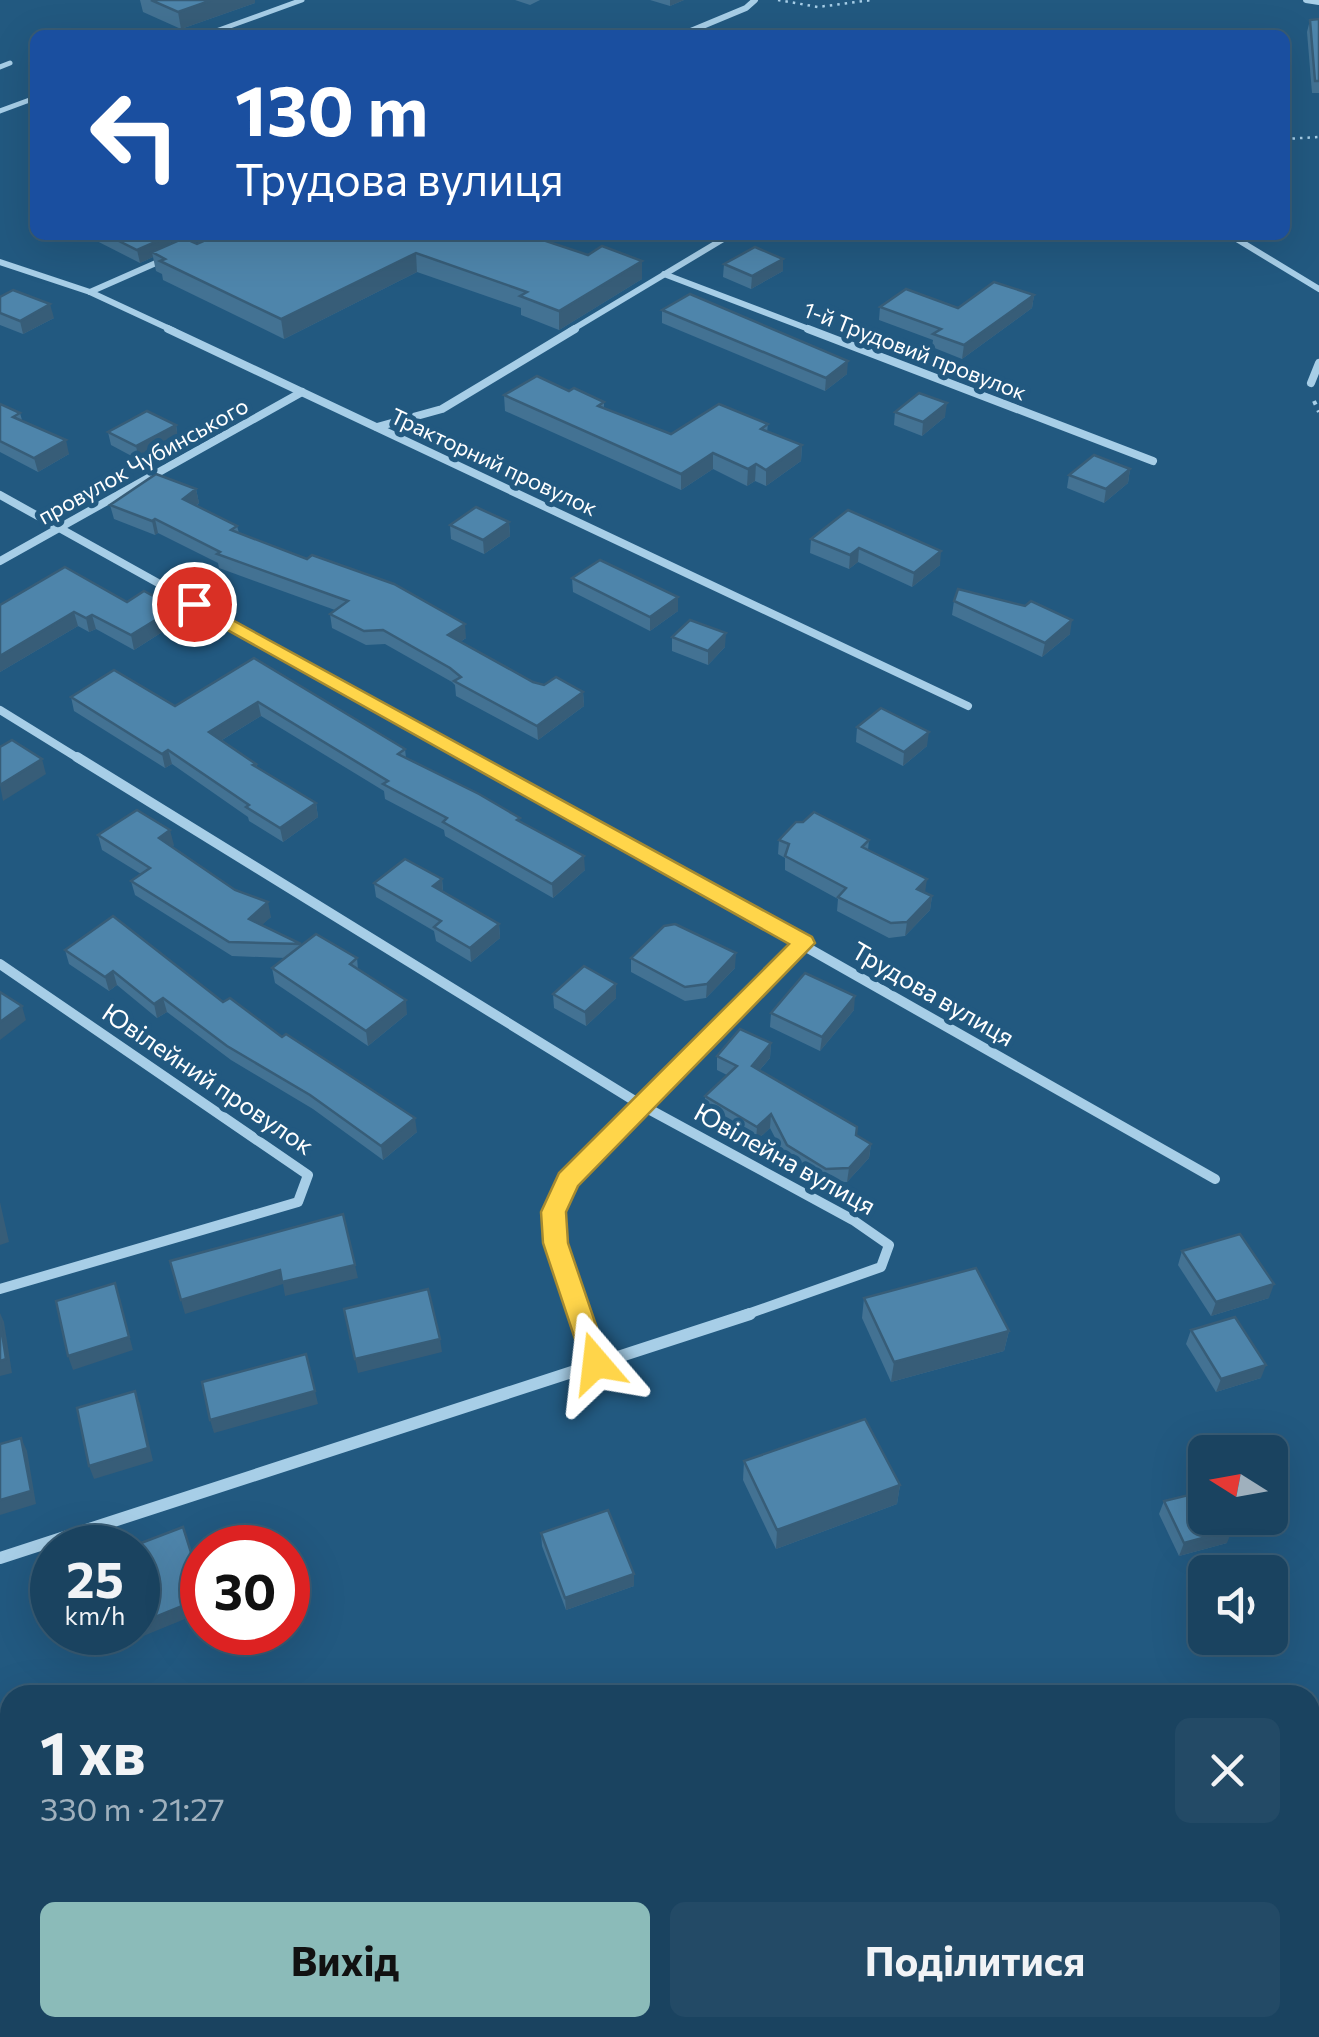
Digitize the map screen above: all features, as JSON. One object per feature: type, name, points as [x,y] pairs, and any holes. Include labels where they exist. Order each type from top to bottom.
[{"type":"street","points":[[693,30],[746,8],[755,0]]},
{"type":"street","points":[[1306,0],[1319,2]]},
{"type":"street","points":[[376,427],[442,409],[722,240]]},
{"type":"street","points":[[1238,240],[1319,289]]},
{"type":"street","points":[[90,292],[172,256]]},
{"type":"street","name":"Тракторний провулок","points":[[0,262],[90,292],[968,706]]},
{"type":"street","name":"1-й Трудовий провулок","points":[[664,274],[1153,461]]},
{"type":"street","points":[[1310,384],[1319,363]]},
{"type":"street","name":"провулок Чубинського","points":[[0,561],[302,392]]},
{"type":"street","name":"Трудова вулиця","points":[[0,494],[1216,1178]]},
{"type":"street","name":"Ювілейна вулиця","points":[[0,710],[643,1106],[853,1220],[890,1245],[881,1266],[835,1286],[0,1558]]},
{"type":"street","points":[[596,1363],[555,1243],[553,1212],[568,1180],[804,943]]},
{"type":"street","name":"Ювілейний провулок","points":[[0,964],[308,1175],[298,1202],[0,1289]]},
{"type":"lane","points":[[219,30],[302,0]]},
{"type":"lane","points":[[0,67],[10,63]]},
{"type":"lane","points":[[0,111],[30,100]]},
{"type":"path","points":[[778,0],[818,7],[872,0]]},
{"type":"path","points":[[1290,139],[1319,138]]},
{"type":"building","points":[[151,0],[212,0],[178,12]]},
{"type":"building","points":[[1319,19],[1319,81],[1315,81],[1310,20]]},
{"type":"building","points":[[117,240],[160,240],[137,250]]},
{"type":"building","points":[[179,240],[197,244],[206,240],[543,240],[588,255],[602,246],[642,261],[559,311],[520,296],[527,292],[416,253],[281,319],[160,261],[165,259],[152,252]]},
{"type":"building","points":[[755,247],[783,259],[752,276],[724,264]]},
{"type":"building","points":[[994,282],[1034,295],[964,345],[933,334],[941,329],[880,307],[906,289],[958,308]]},
{"type":"building","points":[[13,290],[50,304],[20,321],[0,313],[0,297]]},
{"type":"building","points":[[690,294],[848,361],[826,378],[662,310]]},
{"type":"building","points":[[537,376],[569,391],[574,388],[604,402],[598,406],[671,434],[719,404],[768,424],[761,429],[802,445],[766,470],[756,464],[748,469],[713,453],[681,474],[504,395]]},
{"type":"building","points":[[919,393],[947,403],[923,422],[895,412]]},
{"type":"building","points":[[0,404],[20,413],[13,417],[66,440],[34,458],[0,441]]},
{"type":"building","points":[[147,411],[176,425],[136,446],[108,432]]},
{"type":"building","points":[[1094,455],[1130,469],[1106,489],[1069,475]]},
{"type":"building","points":[[156,474],[196,489],[183,499],[237,526],[231,530],[307,559],[312,555],[394,584],[465,624],[448,635],[533,682],[544,685],[556,677],[583,692],[537,726],[454,681],[461,677],[450,668],[383,630],[364,631],[330,614],[348,601],[217,554],[220,552],[155,519],[110,505]]},
{"type":"building","points":[[476,507],[509,522],[483,540],[450,525]]},
{"type":"building","points":[[848,510],[941,551],[914,573],[859,548],[850,555],[811,539]]},
{"type":"building","points":[[600,560],[678,597],[650,617],[572,578]]},
{"type":"building","points":[[65,567],[127,602],[144,591],[175,608],[131,635],[92,615],[86,618],[74,612],[0,656],[0,605]]},
{"type":"building","points":[[958,589],[1025,606],[1031,601],[1072,620],[1045,643],[954,601]]},
{"type":"building","points":[[690,620],[726,633],[708,651],[672,637]]},
{"type":"building","points":[[254,658],[405,749],[398,754],[479,794],[520,818],[517,820],[584,856],[552,884],[443,822],[447,818],[383,784],[388,781],[258,702],[209,732],[256,764],[253,765],[316,803],[280,828],[168,750],[162,754],[71,697],[114,670],[175,706]]},
{"type":"building","points":[[881,708],[929,732],[904,752],[857,727]]},
{"type":"building","points":[[12,740],[42,759],[0,785],[0,747]]},
{"type":"building","points":[[137,810],[170,830],[159,838],[235,890],[268,902],[249,919],[301,944],[229,942],[131,881],[150,868],[98,835]]},
{"type":"building","points":[[814,812],[869,840],[862,847],[927,879],[917,889],[932,896],[907,922],[891,923],[838,897],[846,888],[785,856],[789,844],[779,840],[796,822],[803,822]]},
{"type":"building","points":[[405,859],[442,879],[433,886],[499,924],[470,948],[434,927],[441,921],[374,883]]},
{"type":"building","points":[[113,916],[223,1002],[230,998],[282,1037],[286,1034],[415,1118],[381,1146],[310,1095],[227,1046],[163,998],[154,1004],[113,971],[105,977],[65,950]]},
{"type":"building","points":[[675,924],[736,953],[707,984],[685,987],[631,958],[664,926]]},
{"type":"building","points":[[316,934],[357,958],[350,964],[406,1000],[366,1031],[272,968]]},
{"type":"building","points":[[584,966],[616,984],[585,1012],[553,994]]},
{"type":"building","points":[[805,973],[855,996],[822,1037],[771,1013]]},
{"type":"building","points":[[0,992],[22,1006],[0,1022]]},
{"type":"building","points":[[740,1029],[771,1043],[752,1066],[857,1127],[856,1135],[871,1144],[849,1168],[826,1169],[787,1145],[771,1114],[757,1127],[705,1096],[737,1066],[717,1056]]},
{"type":"building","points":[[343,1214],[355,1265],[282,1282],[280,1270],[181,1300],[170,1261]]},
{"type":"building","points":[[1240,1234],[1274,1284],[1216,1302],[1182,1251]]},
{"type":"building","points":[[976,1268],[1009,1331],[894,1362],[864,1298]]},
{"type":"building","points":[[115,1283],[129,1337],[68,1356],[56,1301]]},
{"type":"building","points":[[428,1289],[440,1339],[355,1359],[344,1309]]},
{"type":"building","points":[[1235,1317],[1266,1365],[1221,1379],[1191,1330]]},
{"type":"building","points":[[0,1320],[6,1359],[0,1361]]},
{"type":"building","points":[[306,1354],[315,1391],[210,1420],[202,1382]]},
{"type":"building","points":[[135,1391],[148,1448],[89,1466],[77,1408]]},
{"type":"building","points":[[865,1419],[900,1485],[777,1530],[744,1461]]},
{"type":"building","points":[[21,1438],[31,1491],[0,1500],[0,1444]]},
{"type":"building","points":[[1188,1495],[1188,1535],[1214,1535],[1184,1543],[1164,1501]]},
{"type":"building","points":[[608,1510],[634,1574],[565,1598],[541,1533]]},
{"type":"building","points":[[180,1528],[180,1607],[160,1615],[160,1536]]},
{"type":"route","points":[[194,604],[804,943],[568,1180],[553,1212],[555,1243],[596,1363]]}]
